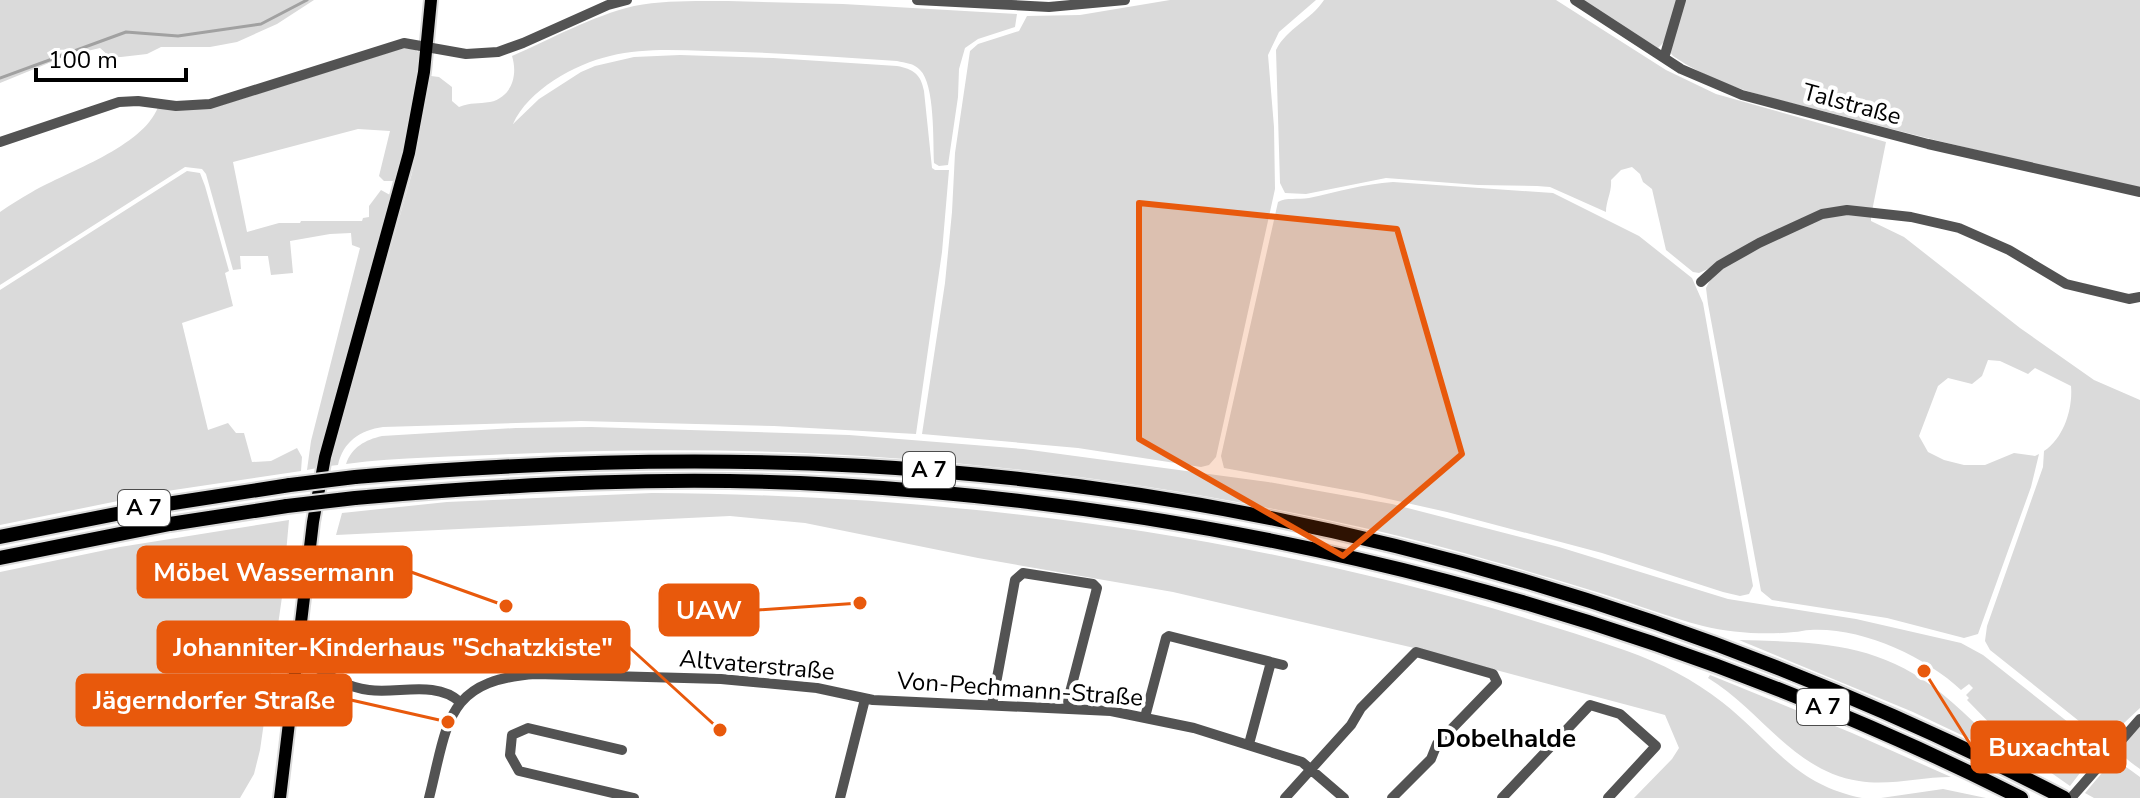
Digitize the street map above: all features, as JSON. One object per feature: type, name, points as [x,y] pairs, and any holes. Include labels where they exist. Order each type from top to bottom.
[{"type":"highway","name":"A 7","points":[[0,537],[167,504],[290,485],[456,468],[697,460],[820,463],[1038,481],[1236,512],[1495,572],[1673,629],[1785,670],[1970,750],[2064,798]]},
{"type":"highway","name":"A 7","points":[[0,558],[170,524],[287,506],[355,498],[585,482],[834,484],[1055,504],[1247,535],[1444,579],[1693,657],[1863,724],[2021,798]]},
{"type":"main road","points":[[280,798],[313,522],[325,457],[419,110],[431,0]]},
{"type":"street","points":[[0,142],[111,103],[210,104],[404,43],[466,54],[498,52],[608,5],[627,0]]},
{"type":"street","points":[[917,0],[1049,7],[1125,0]]},
{"type":"street","name":"Talstraße","points":[[1575,0],[1664,58],[1709,83],[1758,100],[1928,144],[2140,192]]},
{"type":"street","points":[[1664,58],[1681,0]]},
{"type":"street","points":[[1701,282],[1720,265],[1759,243],[1822,214],[1847,210],[1911,217],[1959,228],[2009,250],[2066,284],[2129,299],[2140,297]]},
{"type":"street","points":[[992,705],[1015,580],[1023,573],[1093,584],[1097,588],[1068,700],[1069,708]]},
{"type":"street","points":[[1145,717],[1169,636],[1283,665]]},
{"type":"street","points":[[1285,798],[1351,725],[1361,708],[1416,652],[1493,674],[1497,682],[1437,744],[1431,759],[1392,798]]},
{"type":"street","points":[[1249,744],[1271,662]]},
{"type":"street","points":[[312,664],[349,686],[372,690],[435,691],[449,694],[460,702],[448,722],[429,798]]},
{"type":"street","name":"Altvaterstraße","points":[[460,702],[487,682],[511,675],[536,674],[721,679],[817,688],[865,699]]},
{"type":"street","points":[[840,798],[865,699]]},
{"type":"street","name":"Von-Pechmann-Straße","points":[[865,699],[1069,708],[1145,717],[1194,728],[1302,762],[1344,798]]},
{"type":"street","points":[[1502,798],[1590,705],[1620,714],[1656,746],[1608,798]]},
{"type":"street","points":[[2071,798],[2140,719]]},
{"type":"street","points":[[622,750],[528,728],[512,735],[510,755],[519,771],[606,795],[634,798]]},
{"type":"highlighted area","points":[[1139,203],[1397,229],[1462,454],[1343,556],[1139,439]]},
{"type":"shaded area","points":[[0,0],[314,0],[277,24],[237,42],[210,47],[161,47],[147,54],[121,57],[110,57],[100,48],[66,56],[0,83]]},
{"type":"shaded area","points":[[1170,0],[1316,0],[1279,32],[1268,55],[1275,189],[1216,457],[1209,465],[1201,467],[1078,448],[922,434],[945,283],[955,153],[970,51],[978,44],[1019,31],[1027,16],[1080,15]]},
{"type":"shaded area","points":[[1324,0],[1556,0],[1666,70],[1716,94],[1886,142],[1872,211],[1842,209],[1699,273],[1693,272],[1666,250],[1652,189],[1632,167],[1621,170],[1611,180],[1606,212],[1550,187],[1537,186],[1386,178],[1306,194],[1285,193],[1280,183],[1276,50],[1286,36]]},
{"type":"shaded area","points":[[1581,0],[1677,0],[1664,42],[1658,48]]},
{"type":"shaded area","points":[[1685,0],[2140,0],[2140,188],[1951,144],[1732,86],[1692,68],[1670,52]]},
{"type":"shaded area","points":[[728,1],[1017,14],[1015,27],[978,39],[965,48],[959,69],[948,165],[934,163],[932,114],[925,77],[915,66],[897,61],[731,52],[658,50],[622,53],[582,65],[554,80],[530,100],[513,124],[539,99],[581,72],[634,57],[773,58],[897,66],[915,73],[924,91],[932,168],[949,170],[942,252],[916,434],[774,426],[581,421],[383,427],[354,438],[344,450],[338,465],[329,466],[412,173],[431,76],[439,77],[452,87],[452,101],[459,107],[490,102],[504,95],[512,84],[512,56],[587,22],[618,10],[646,4]]},
{"type":"shaded area","points":[[403,48],[415,49],[419,53],[408,138],[394,181],[384,181],[379,176],[390,131],[358,129],[233,162],[247,232],[279,223],[362,221],[369,217],[369,206],[381,190],[390,195],[317,468],[307,470],[311,441],[360,248],[352,245],[351,233],[290,241],[293,273],[271,275],[268,256],[240,256],[241,269],[233,270],[206,174],[202,169],[185,167],[0,285],[0,212],[121,146],[150,121],[158,107],[219,106]]},
{"type":"shaded area","points":[[187,171],[200,173],[205,186],[229,271],[225,273],[233,306],[182,323],[208,430],[228,423],[236,433],[244,433],[252,462],[271,461],[297,448],[302,457],[301,471],[167,491],[0,525],[0,290]]},
{"type":"shaded area","points":[[1393,182],[1553,193],[1639,236],[1692,278],[1703,303],[1753,586],[1749,594],[1740,596],[1723,592],[1602,553],[1447,512],[1224,468],[1221,456],[1278,202]]},
{"type":"shaded area","points":[[1835,213],[1871,215],[1871,221],[1904,237],[2020,328],[2094,380],[2140,400],[2140,708],[2108,738],[2099,737],[1990,650],[1985,641],[1987,626],[2043,467],[2044,451],[2062,431],[2070,404],[2071,386],[2035,368],[2028,374],[2000,361],[1988,360],[1982,376],[1972,384],[1948,378],[1938,386],[1919,436],[1928,452],[1964,465],[1985,465],[2014,453],[2039,454],[2031,487],[1978,634],[1964,638],[1887,618],[1772,600],[1761,591],[1706,288],[1713,274],[1769,240]]},
{"type":"shaded area","points":[[591,427],[849,435],[1023,449],[1268,482],[1392,504],[1559,547],[1728,599],[1856,619],[1961,643],[1983,655],[2092,741],[2096,752],[2070,786],[2010,744],[1967,700],[1966,695],[1973,688],[1969,684],[1961,690],[1911,655],[1850,633],[1810,630],[1760,633],[1714,628],[1421,542],[1254,505],[1149,487],[1044,473],[833,454],[620,451],[346,464],[360,445],[382,436]]},
{"type":"shaded area","points":[[652,493],[900,503],[1023,515],[1146,532],[1268,554],[1388,581],[1508,613],[1627,651],[1665,667],[1722,702],[1801,772],[1818,783],[1862,798],[1634,798],[1679,748],[1665,715],[1410,647],[1173,592],[978,558],[805,523],[730,516],[336,535],[342,513],[447,502]]},
{"type":"shaded area","points":[[289,520],[282,597],[260,750],[254,774],[240,798],[0,798],[0,572],[120,547]]},
{"type":"shaded area","points":[[1739,640],[1840,647],[1887,660],[1932,686],[2010,756],[1913,712]]},
{"type":"shaded area","points":[[1710,675],[1951,777],[1882,782],[1859,781],[1836,775],[1796,752],[1708,678]]},
{"type":"shaded area","points":[[2140,726],[2140,769],[2125,757],[2122,749]]},
{"type":"shaded area","points":[[2112,761],[2118,761],[2140,777],[2140,798],[2094,798],[2085,793]]},
{"type":"shaded area","points":[[1943,789],[1986,798],[1881,798]]},
{"type":"waterway","points":[[0,78],[126,32],[178,36],[261,24],[307,0]]},
{"type":"place","name":"UAW","points":[[860,603]]},
{"type":"place","name":"Möbel Wassermann","points":[[506,606]]},
{"type":"place","name":"Buxachtal","points":[[1924,671]]},
{"type":"place","name":"Jägerndorfer Straße","points":[[448,722]]},
{"type":"place","name":"Johanniter-Kinderhaus \"Schatzkiste\"","points":[[720,730]]},
{"type":"district","name":"Dobelhalde","points":[[1506,738]]}]
